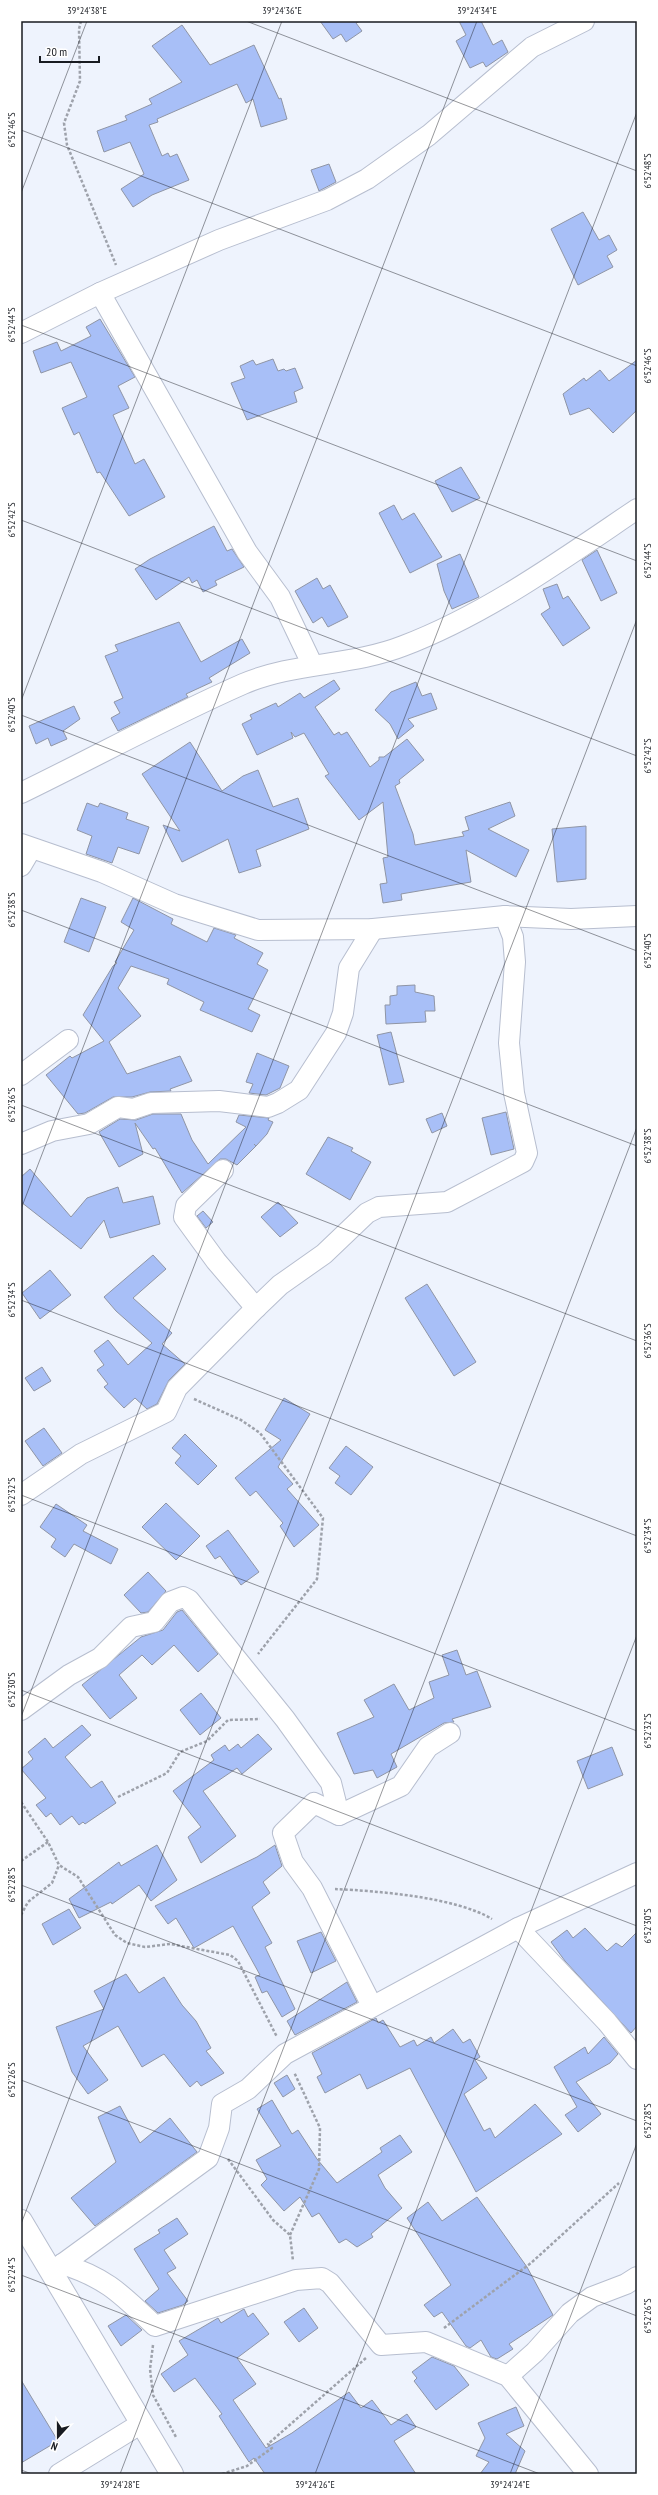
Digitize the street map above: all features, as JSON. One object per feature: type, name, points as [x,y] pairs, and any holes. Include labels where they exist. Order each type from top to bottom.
[{"type":"main road","points":[[21,2221],[57,2268],[170,2471]]},
{"type":"street","points":[[21,333],[100,293],[219,240],[327,200],[367,179],[429,135],[532,47],[584,21]]},
{"type":"street","points":[[100,293],[247,552],[280,597],[312,664]]},
{"type":"street","points":[[21,793],[245,683],[312,664],[347,661],[403,647],[457,621],[528,582],[637,509]]},
{"type":"street","points":[[21,866],[26,847],[102,872],[174,904],[258,930],[373,929],[505,916],[571,919],[637,916]]},
{"type":"street","points":[[21,1495],[81,1454],[166,1412],[177,1388],[256,1308],[280,1285],[324,1254],[367,1212],[379,1207],[447,1202],[523,1162],[527,1153],[514,1093],[508,1043],[515,962],[514,937],[505,916]]},
{"type":"street","points":[[21,1144],[52,1131],[89,1124],[118,1107],[134,1109],[151,1103],[219,1101],[268,1107],[278,1103],[299,1090],[336,1033],[343,1013],[349,968],[373,929]]},
{"type":"street","points":[[21,1075],[68,1040]]},
{"type":"street","points":[[223,1170],[186,1206],[184,1218],[216,1261],[256,1308]]},
{"type":"street","points":[[21,1710],[69,1675],[100,1658],[131,1627],[154,1622],[170,1602],[183,1597],[189,1600],[285,1719],[330,1783],[339,1815]]},
{"type":"street","points":[[339,1815],[401,1786],[428,1747],[450,1733]]},
{"type":"street","points":[[339,1815],[314,1803],[283,1832],[293,1862],[312,1888],[372,2006]]},
{"type":"street","points":[[57,2268],[208,2158],[219,2128],[222,2104],[248,2089],[285,2054],[515,1929],[637,1873]]},
{"type":"street","points":[[515,1929],[608,2022],[637,2059]]},
{"type":"street","points":[[57,2268],[85,2272],[113,2287],[155,2326],[296,2280],[322,2278],[330,2283],[381,2345],[426,2342],[508,2376],[588,2474]]},
{"type":"street","points":[[508,2376],[536,2352],[570,2313],[592,2297],[626,2284],[637,2277]]},
{"type":"street","points":[[59,2474],[142,2423]]},
{"type":"path","points":[[82,21],[79,29],[80,81],[64,123],[67,146],[123,283]]},
{"type":"path","points":[[177,1388],[191,1398],[241,1420],[260,1433],[322,1518],[317,1580],[246,1669]]},
{"type":"path","points":[[118,1797],[167,1773],[180,1752],[207,1741],[228,1720],[285,1719]]},
{"type":"path","points":[[21,1802],[48,1842],[59,1865],[78,1877],[115,1935],[126,1943],[145,1947],[170,1944],[230,1955],[238,1961],[320,2128],[319,2168],[290,2235],[296,2280]]},
{"type":"path","points":[[21,1861],[48,1842]]},
{"type":"path","points":[[21,1915],[28,1902],[52,1883],[59,1865]]},
{"type":"path","points":[[312,1888],[426,1899],[482,1913],[515,1929]]},
{"type":"path","points":[[208,2158],[220,2157],[230,2160],[273,2220],[290,2235]]},
{"type":"path","points":[[426,2342],[531,2264],[619,2184]]},
{"type":"path","points":[[155,2326],[150,2369],[152,2395],[176,2436],[170,2471]]},
{"type":"path","points":[[222,2474],[247,2466],[272,2448],[268,2444],[381,2345]]},
{"type":"building","points":[[320,21],[360,21],[356,23],[362,31],[346,42],[341,34],[333,39]]},
{"type":"building","points":[[459,21],[481,21],[493,45],[502,40],[508,52],[486,67],[483,62],[470,68],[456,41],[466,35]]},
{"type":"building","points":[[182,25],[210,65],[254,45],[279,99],[281,98],[287,119],[261,127],[253,99],[246,103],[237,84],[157,119],[158,122],[149,125],[162,156],[168,153],[170,157],[177,154],[189,180],[152,195],[133,207],[121,189],[144,174],[130,142],[104,152],[97,131],[127,120],[125,116],[152,104],[149,99],[182,82],[152,46]]},
{"type":"building","points":[[329,164],[336,182],[319,191],[311,170]]},
{"type":"building","points":[[583,212],[599,240],[609,235],[617,250],[607,256],[613,267],[578,285],[551,229]]},
{"type":"building","points":[[100,319],[135,377],[118,386],[129,408],[113,415],[135,464],[144,459],[165,497],[129,516],[100,472],[97,473],[79,432],[74,435],[62,408],[87,397],[71,362],[41,373],[33,351],[57,342],[61,351],[91,336],[86,327]]},
{"type":"building","points":[[273,359],[278,371],[284,369],[286,371],[295,368],[303,388],[294,392],[297,402],[247,420],[231,383],[245,378],[240,366],[253,360],[256,365]]},
{"type":"building","points":[[637,360],[637,410],[613,433],[589,408],[570,415],[563,394],[584,378],[586,381],[600,370],[609,381]]},
{"type":"building","points":[[461,467],[480,498],[452,512],[435,481]]},
{"type":"building","points":[[394,505],[402,520],[414,513],[442,557],[410,573],[379,513]]},
{"type":"building","points":[[214,526],[227,551],[232,549],[244,567],[215,581],[217,585],[203,592],[197,580],[192,583],[189,577],[156,600],[135,569],[150,559]]},
{"type":"building","points":[[597,550],[617,593],[601,601],[582,560]]},
{"type":"building","points":[[460,554],[479,597],[452,609],[444,591],[437,564]]},
{"type":"building","points":[[317,578],[323,589],[330,585],[348,617],[328,627],[322,617],[313,623],[295,591]]},
{"type":"building","points":[[557,584],[563,599],[568,596],[590,628],[563,646],[541,614],[550,608],[543,589]]},
{"type":"building","points":[[179,622],[201,662],[242,639],[250,653],[209,678],[212,682],[186,694],[188,697],[118,731],[111,718],[120,713],[114,702],[123,698],[105,656],[118,651],[115,645]]},
{"type":"building","points":[[334,680],[340,689],[315,707],[334,735],[339,732],[341,735],[347,732],[370,767],[379,760],[379,757],[384,757],[407,739],[424,760],[399,780],[400,783],[395,786],[413,834],[415,845],[464,836],[462,832],[469,830],[465,817],[510,802],[515,816],[488,829],[529,850],[516,877],[466,850],[471,882],[401,894],[402,900],[383,903],[380,884],[387,883],[383,858],[388,857],[383,802],[359,820],[325,776],[329,774],[304,733],[295,737],[291,732],[293,738],[257,755],[242,724],[252,719],[250,715],[276,703],[278,707],[300,693],[304,698]]},
{"type":"building","points":[[416,682],[422,696],[431,693],[437,709],[408,719],[414,726],[398,739],[390,724],[375,710],[391,692]]},
{"type":"building","points":[[74,706],[80,719],[63,731],[67,739],[51,746],[48,738],[36,744],[29,726]]},
{"type":"building","points":[[190,742],[222,791],[243,776],[258,770],[273,807],[298,798],[309,829],[256,850],[261,866],[239,873],[228,839],[182,862],[163,825],[180,831],[142,774]]},
{"type":"building","points":[[87,803],[98,807],[100,803],[128,813],[126,819],[149,827],[139,854],[118,847],[112,863],[86,854],[92,836],[77,830]]},
{"type":"building","points":[[586,826],[586,879],[557,882],[552,829]]},
{"type":"building","points":[[81,898],[106,907],[89,952],[64,942]]},
{"type":"building","points":[[133,898],[173,919],[171,924],[207,942],[214,928],[236,935],[234,938],[263,953],[257,964],[268,970],[248,1009],[260,1015],[252,1032],[200,1010],[204,1002],[167,984],[169,979],[131,966],[118,988],[141,1016],[109,1042],[127,1074],[180,1056],[192,1081],[170,1089],[171,1091],[150,1092],[132,1097],[113,1097],[85,1113],[78,1114],[46,1075],[70,1056],[72,1058],[104,1041],[83,1015],[113,966],[117,963],[115,962],[134,930],[121,922]]},
{"type":"building","points":[[415,985],[415,992],[434,996],[435,1011],[425,1011],[426,1022],[386,1024],[385,1005],[390,1005],[390,996],[397,995],[397,986]]},
{"type":"building","points":[[391,1032],[404,1082],[389,1085],[377,1035]]},
{"type":"building","points":[[257,1053],[289,1066],[280,1088],[266,1095],[249,1093],[253,1084],[246,1082]]},
{"type":"building","points":[[506,1112],[514,1149],[491,1155],[482,1118]]},
{"type":"building","points":[[442,1113],[447,1126],[432,1133],[426,1119]]},
{"type":"building","points":[[153,1114],[181,1114],[192,1140],[208,1164],[246,1127],[236,1122],[239,1115],[269,1118],[268,1120],[273,1122],[267,1134],[237,1165],[226,1159],[220,1159],[182,1193],[155,1148],[153,1149],[135,1123],[143,1154],[119,1167],[99,1132],[120,1119],[136,1120]]},
{"type":"building","points":[[328,1137],[353,1148],[351,1151],[371,1162],[350,1200],[306,1174]]},
{"type":"building","points":[[30,1169],[71,1217],[87,1198],[118,1187],[123,1203],[153,1196],[160,1224],[110,1238],[104,1220],[81,1249],[21,1202],[21,1177]]},
{"type":"building","points":[[278,1202],[298,1223],[280,1237],[261,1217]]},
{"type":"building","points":[[203,1211],[213,1222],[206,1228],[197,1216]]},
{"type":"building","points":[[153,1255],[166,1269],[133,1298],[172,1333],[162,1344],[185,1364],[169,1380],[157,1404],[147,1409],[135,1398],[124,1408],[104,1387],[108,1384],[97,1370],[104,1365],[94,1351],[108,1340],[128,1365],[152,1343],[116,1311],[104,1297]]},
{"type":"building","points":[[50,1270],[71,1295],[40,1319],[22,1293]]},
{"type":"building","points":[[427,1284],[476,1362],[454,1376],[405,1298]]},
{"type":"building","points":[[42,1367],[51,1381],[34,1391],[25,1378]]},
{"type":"building","points":[[284,1398],[310,1414],[278,1467],[293,1484],[287,1489],[319,1525],[294,1547],[280,1526],[283,1523],[256,1491],[250,1496],[235,1478],[281,1440],[265,1430]]},
{"type":"building","points":[[44,1428],[62,1453],[43,1466],[25,1441]]},
{"type":"building","points":[[185,1434],[217,1466],[198,1485],[175,1463],[181,1456],[172,1448]]},
{"type":"building","points":[[346,1446],[373,1467],[351,1495],[335,1483],[340,1476],[329,1468]]},
{"type":"building","points":[[166,1503],[200,1536],[176,1560],[142,1527]]},
{"type":"building","points":[[56,1504],[87,1525],[83,1531],[118,1549],[111,1564],[74,1544],[65,1557],[51,1547],[56,1539],[40,1527]]},
{"type":"building","points":[[228,1530],[259,1572],[241,1585],[220,1556],[215,1559],[206,1546]]},
{"type":"building","points":[[148,1572],[166,1591],[148,1612],[141,1613],[124,1595]]},
{"type":"building","points":[[182,1610],[218,1654],[198,1672],[174,1645],[152,1665],[142,1655],[119,1675],[137,1698],[110,1719],[82,1685],[141,1637],[163,1630],[177,1612]]},
{"type":"building","points":[[457,1650],[466,1675],[477,1671],[491,1707],[452,1719],[454,1722],[444,1723],[391,1754],[397,1767],[377,1778],[373,1770],[354,1774],[337,1733],[374,1717],[364,1700],[394,1684],[409,1710],[434,1698],[429,1682],[449,1675],[442,1655]]},
{"type":"building","points":[[201,1693],[221,1718],[200,1735],[180,1710]]},
{"type":"building","points":[[82,1725],[91,1735],[65,1757],[91,1788],[102,1781],[116,1803],[85,1824],[83,1822],[79,1825],[72,1816],[60,1825],[51,1813],[46,1817],[36,1805],[46,1798],[21,1769],[33,1759],[28,1752],[45,1738],[53,1748]]},
{"type":"building","points":[[258,1734],[272,1749],[242,1774],[237,1768],[203,1791],[236,1836],[201,1863],[188,1837],[201,1827],[173,1791],[214,1760],[211,1755],[225,1745],[229,1751],[238,1744],[241,1748]]},
{"type":"building","points":[[612,1747],[623,1775],[588,1789],[577,1761]]},
{"type":"building","points":[[157,1845],[177,1880],[151,1901],[139,1885],[112,1904],[111,1902],[79,1918],[69,1899],[119,1862],[121,1866]]},
{"type":"building","points":[[275,1845],[282,1866],[263,1882],[270,1893],[252,1907],[272,1943],[265,1947],[295,2009],[282,2017],[267,1991],[262,1993],[255,1977],[260,1975],[233,1926],[194,1948],[176,1918],[168,1924],[155,1906],[257,1857]]},
{"type":"building","points":[[69,1909],[81,1928],[53,1945],[42,1924]]},
{"type":"building","points":[[585,1928],[607,1951],[616,1943],[622,1947],[637,1932],[637,2026],[631,2033],[565,1961],[551,1942],[567,1930],[573,1938]]},
{"type":"building","points":[[321,1932],[336,1961],[311,1973],[297,1941]]},
{"type":"building","points":[[126,1974],[139,1993],[164,1977],[182,2005],[196,2021],[211,2048],[206,2051],[224,2073],[201,2086],[197,2081],[190,2087],[164,2054],[142,2067],[118,2026],[83,2046],[108,2080],[88,2094],[72,2072],[56,2027],[104,2009],[94,1991]]},
{"type":"building","points":[[347,1982],[357,2002],[295,2035],[287,2021]]},
{"type":"building","points":[[376,2018],[378,2023],[383,2020],[400,2047],[414,2040],[417,2046],[431,2037],[434,2043],[453,2029],[463,2043],[470,2039],[480,2057],[475,2060],[487,2078],[464,2094],[484,2131],[490,2128],[495,2138],[535,2104],[562,2134],[476,2192],[410,2068],[367,2089],[360,2074],[325,2093],[317,2077],[322,2074],[312,2053]]},
{"type":"building","points":[[604,2037],[618,2054],[610,2063],[576,2082],[601,2114],[578,2132],[565,2115],[577,2107],[554,2067],[585,2047],[588,2054]]},
{"type":"building","points":[[287,2075],[295,2089],[283,2097],[274,2083]]},
{"type":"building","points":[[272,2100],[292,2134],[298,2130],[317,2159],[337,2183],[382,2152],[380,2148],[400,2135],[412,2152],[378,2175],[385,2188],[402,2208],[371,2234],[373,2237],[357,2247],[346,2239],[339,2243],[319,2213],[312,2217],[300,2197],[284,2211],[261,2185],[267,2179],[256,2160],[281,2146],[257,2109]]},
{"type":"building","points":[[120,2106],[140,2143],[170,2118],[197,2152],[95,2226],[71,2198],[116,2162],[98,2117]]},
{"type":"building","points":[[477,2197],[527,2267],[553,2315],[509,2344],[513,2349],[497,2359],[491,2357],[481,2340],[470,2348],[466,2346],[442,2312],[434,2317],[424,2305],[451,2285],[407,2218],[428,2202],[442,2221]]},
{"type":"building","points":[[177,2218],[188,2234],[164,2250],[176,2268],[167,2273],[188,2301],[183,2305],[158,2313],[145,2301],[159,2289],[134,2249],[160,2233],[158,2230]]},
{"type":"building","points":[[304,2308],[318,2328],[299,2342],[284,2322]]},
{"type":"building","points":[[244,2309],[248,2317],[253,2313],[269,2334],[237,2358],[256,2384],[233,2400],[266,2448],[292,2433],[349,2392],[361,2408],[372,2400],[391,2425],[407,2414],[416,2427],[394,2441],[416,2474],[265,2474],[254,2458],[249,2462],[219,2416],[222,2414],[195,2378],[174,2392],[161,2374],[188,2355],[179,2341],[218,2318],[221,2323]]},
{"type":"building","points":[[126,2315],[142,2330],[121,2346],[108,2326]]},
{"type":"building","points":[[432,2357],[454,2366],[469,2385],[436,2410],[414,2381],[417,2378],[412,2372]]},
{"type":"building","points":[[21,2380],[58,2441],[21,2463]]},
{"type":"building","points":[[516,2407],[524,2426],[506,2434],[525,2451],[515,2474],[480,2474],[489,2462],[476,2456],[485,2438],[478,2423]]}]
